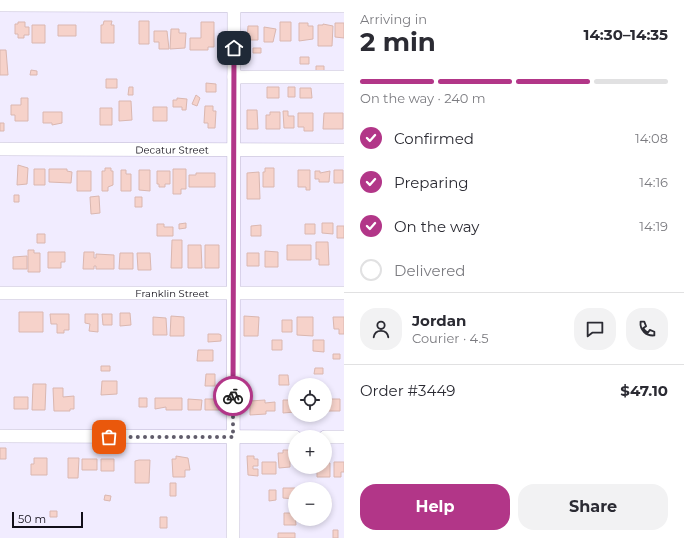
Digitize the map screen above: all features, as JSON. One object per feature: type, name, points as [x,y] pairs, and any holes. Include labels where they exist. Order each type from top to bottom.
[{"type":"street","points":[[7,3],[234,3],[344,6]]},
{"type":"street","points":[[233,538],[234,3]]},
{"type":"street","points":[[234,77],[344,77]]},
{"type":"street","name":"Decatur Street","points":[[0,149],[344,150]]},
{"type":"street","name":"Franklin Street","points":[[0,293],[344,293]]},
{"type":"street","points":[[0,436],[288,437]]},
{"type":"street","points":[[332,437],[344,437]]},
{"type":"building","points":[[104,21],[112,21],[111,25],[114,25],[114,43],[101,43],[101,25],[103,25]]},
{"type":"building","points":[[139,21],[149,21],[149,44],[139,44]]},
{"type":"building","points":[[18,22],[25,22],[25,27],[29,27],[29,35],[24,35],[24,38],[18,38],[18,34],[15,34],[15,24],[18,24]]},
{"type":"building","points":[[201,22],[214,22],[214,47],[208,47],[208,50],[190,50],[190,38],[201,38]]},
{"type":"building","points":[[280,22],[291,22],[291,41],[280,41]]},
{"type":"building","points":[[299,23],[308,23],[308,26],[313,26],[313,39],[299,41]]},
{"type":"building","points":[[335,23],[344,23],[344,38],[335,37]]},
{"type":"building","points":[[323,24],[333,26],[332,46],[318,46],[318,25]]},
{"type":"building","points":[[32,25],[45,25],[45,43],[32,43]]},
{"type":"building","points":[[58,25],[76,25],[76,36],[58,36]]},
{"type":"building","points":[[248,26],[258,26],[258,40],[247,40]]},
{"type":"building","points":[[264,27],[276,29],[273,42],[264,42]]},
{"type":"building","points":[[171,29],[179,29],[179,33],[186,33],[185,48],[170,49]]},
{"type":"building","points":[[154,31],[167,31],[169,49],[159,49],[159,42],[154,42]]},
{"type":"building","points":[[253,48],[261,48],[261,53],[253,53]]},
{"type":"building","points":[[0,50],[6,50],[8,75],[0,75]]},
{"type":"building","points":[[300,57],[309,57],[309,64],[300,64]]},
{"type":"building","points":[[316,66],[324,66],[324,72],[316,72]]},
{"type":"building","points":[[31,70],[37,71],[37,75],[30,75]]},
{"type":"building","points":[[106,79],[117,79],[117,88],[106,88]]},
{"type":"building","points":[[206,83],[216,84],[216,92],[206,92]]},
{"type":"building","points":[[129,87],[133,87],[133,95],[128,95]]},
{"type":"building","points":[[267,87],[279,87],[279,98],[267,98]]},
{"type":"building","points":[[288,87],[295,87],[295,97],[288,97]]},
{"type":"building","points":[[300,88],[311,88],[312,98],[300,98]]},
{"type":"building","points":[[196,95],[200,98],[197,106],[192,104]]},
{"type":"building","points":[[21,98],[28,98],[28,121],[15,121],[15,115],[11,115],[11,105],[21,105]]},
{"type":"building","points":[[177,98],[187,99],[186,110],[182,110],[182,107],[173,107],[173,100],[177,100]]},
{"type":"building","points":[[119,101],[131,101],[132,120],[119,121]]},
{"type":"building","points":[[205,106],[213,106],[213,111],[216,111],[215,128],[208,128],[208,123],[204,123]]},
{"type":"building","points":[[153,107],[167,107],[167,121],[153,121]]},
{"type":"building","points":[[100,108],[112,108],[112,125],[100,125]]},
{"type":"building","points":[[247,110],[257,110],[258,129],[247,129]]},
{"type":"building","points":[[283,111],[288,111],[288,116],[294,116],[294,128],[284,128]]},
{"type":"building","points":[[43,112],[62,112],[62,123],[52,125],[52,123],[43,123]]},
{"type":"building","points":[[270,112],[280,112],[280,129],[266,129],[266,115],[270,115]]},
{"type":"building","points":[[298,113],[313,113],[313,131],[304,131],[304,127],[298,127]]},
{"type":"building","points":[[324,113],[343,113],[343,129],[323,129]]},
{"type":"building","points":[[0,123],[4,123],[4,131],[0,131]]},
{"type":"building","points":[[18,165],[28,168],[27,184],[17,185]]},
{"type":"building","points":[[105,168],[111,168],[111,171],[113,171],[113,185],[108,187],[108,191],[102,191],[102,171],[105,171]]},
{"type":"building","points":[[265,168],[274,168],[274,187],[263,187],[263,172],[265,172]]},
{"type":"building","points":[[34,169],[45,169],[45,185],[34,185]]},
{"type":"building","points":[[49,169],[67,169],[67,171],[72,172],[71,183],[49,182]]},
{"type":"building","points":[[173,169],[186,169],[186,189],[181,189],[181,194],[173,194]]},
{"type":"building","points":[[121,170],[126,170],[126,174],[131,174],[131,191],[121,191]]},
{"type":"building","points":[[139,170],[150,170],[150,191],[139,190]]},
{"type":"building","points":[[298,170],[310,170],[310,190],[306,190],[306,187],[298,187]]},
{"type":"building","points":[[334,170],[343,170],[343,183],[334,183]]},
{"type":"building","points":[[77,171],[91,171],[91,191],[77,191]]},
{"type":"building","points":[[157,171],[170,171],[170,184],[165,184],[165,187],[159,187],[159,184],[157,184]]},
{"type":"building","points":[[315,171],[320,171],[320,173],[330,171],[329,182],[319,182],[319,179],[315,179]]},
{"type":"building","points":[[259,172],[260,199],[247,199],[247,173]]},
{"type":"building","points":[[196,173],[215,173],[215,187],[189,187],[189,175],[196,175]]},
{"type":"building","points":[[14,195],[19,195],[19,202],[14,202]]},
{"type":"building","points":[[99,196],[100,213],[91,214],[90,197]]},
{"type":"building","points":[[135,197],[142,197],[142,207],[135,207]]},
{"type":"building","points":[[186,223],[186,228],[179,229],[179,224]]},
{"type":"building","points":[[322,223],[333,223],[333,234],[322,233]]},
{"type":"building","points":[[157,224],[164,224],[164,227],[173,227],[173,236],[157,236]]},
{"type":"building","points":[[305,224],[315,224],[315,234],[305,234]]},
{"type":"building","points":[[261,225],[261,236],[251,236],[251,226]]},
{"type":"building","points":[[337,226],[344,226],[344,238],[337,238]]},
{"type":"building","points":[[37,234],[45,234],[45,243],[37,243]]},
{"type":"building","points":[[172,240],[182,240],[182,268],[171,268]]},
{"type":"building","points":[[316,242],[328,242],[329,265],[319,265],[319,259],[316,259]]},
{"type":"building","points":[[188,245],[201,245],[202,268],[188,268]]},
{"type":"building","points":[[205,245],[219,245],[219,268],[205,268]]},
{"type":"building","points":[[287,245],[311,245],[311,260],[287,260]]},
{"type":"building","points":[[28,250],[34,250],[34,253],[40,253],[40,272],[28,272]]},
{"type":"building","points":[[265,251],[278,252],[278,267],[265,267]]},
{"type":"building","points":[[48,252],[65,252],[65,262],[61,262],[61,268],[48,268]]},
{"type":"building","points":[[84,252],[94,252],[94,258],[96,258],[96,254],[114,255],[114,269],[96,269],[96,266],[94,266],[94,269],[83,269]]},
{"type":"building","points":[[120,253],[133,253],[133,269],[119,269]]},
{"type":"building","points":[[137,253],[150,253],[151,270],[138,270]]},
{"type":"building","points":[[247,253],[259,253],[259,266],[247,266]]},
{"type":"building","points":[[27,256],[27,269],[13,269],[13,257]]},
{"type":"building","points":[[19,312],[43,312],[43,332],[19,332]]},
{"type":"building","points":[[120,313],[130,313],[131,325],[120,326]]},
{"type":"building","points":[[50,314],[69,314],[69,330],[64,330],[64,333],[57,333],[57,324],[51,324]]},
{"type":"building","points":[[85,314],[98,314],[98,332],[89,331],[90,324],[85,323]]},
{"type":"building","points":[[102,314],[112,314],[112,325],[103,325]]},
{"type":"building","points":[[171,316],[184,317],[184,336],[170,336]]},
{"type":"building","points":[[244,316],[259,317],[258,336],[244,336]]},
{"type":"building","points":[[153,317],[166,318],[167,335],[153,335]]},
{"type":"building","points":[[297,317],[313,317],[313,336],[297,335]]},
{"type":"building","points":[[333,317],[344,317],[344,334],[339,334],[339,329],[334,329]]},
{"type":"building","points":[[282,320],[292,320],[292,332],[282,332]]},
{"type":"building","points":[[208,334],[221,335],[221,341],[208,342]]},
{"type":"building","points":[[272,340],[282,340],[282,350],[272,350]]},
{"type":"building","points":[[313,340],[324,340],[324,352],[313,351]]},
{"type":"building","points":[[198,350],[213,350],[213,361],[197,361]]},
{"type":"building","points":[[333,354],[340,354],[340,359],[333,359]]},
{"type":"building","points":[[101,366],[110,366],[110,371],[101,371]]},
{"type":"building","points":[[315,368],[323,368],[323,374],[314,374]]},
{"type":"building","points":[[206,374],[215,374],[215,386],[205,386]]},
{"type":"building","points":[[279,375],[288,375],[288,385],[279,385]]},
{"type":"building","points":[[102,381],[117,381],[117,394],[101,395]]},
{"type":"building","points":[[33,384],[46,384],[45,410],[32,410]]},
{"type":"building","points":[[53,388],[63,388],[63,397],[74,396],[74,409],[70,409],[70,411],[54,411]]},
{"type":"building","points":[[14,397],[28,397],[28,409],[14,409]]},
{"type":"building","points":[[139,398],[147,398],[147,407],[139,407]]},
{"type":"building","points":[[155,398],[182,398],[182,410],[166,410],[166,407],[155,409]]},
{"type":"building","points":[[188,399],[202,400],[201,410],[188,410]]},
{"type":"building","points":[[205,399],[219,399],[219,410],[205,410]]},
{"type":"building","points":[[332,399],[340,399],[340,411],[332,411]]},
{"type":"building","points":[[265,400],[265,403],[275,402],[275,411],[266,411],[266,414],[250,415],[250,401]]},
{"type":"building","points":[[283,400],[288,400],[288,413],[283,413]]},
{"type":"building","points":[[0,448],[6,448],[6,459],[0,459]]},
{"type":"building","points":[[283,450],[288,450],[288,467],[279,468],[278,453],[283,453]]},
{"type":"building","points":[[176,456],[188,458],[190,470],[185,470],[185,477],[173,477],[172,459],[176,459]]},
{"type":"building","points":[[247,456],[254,456],[254,459],[258,459],[258,466],[253,466],[253,469],[258,469],[258,476],[248,475]]},
{"type":"building","points":[[34,458],[47,458],[47,475],[31,475],[31,464],[34,464]]},
{"type":"building","points":[[68,458],[79,458],[78,478],[68,478]]},
{"type":"building","points":[[82,459],[97,459],[97,470],[82,470]]},
{"type":"building","points":[[101,459],[114,459],[114,471],[101,471]]},
{"type":"building","points":[[150,460],[149,483],[135,483],[135,461]]},
{"type":"building","points":[[262,462],[276,462],[276,474],[262,474]]},
{"type":"building","points":[[334,462],[344,462],[344,472],[341,472],[341,477],[334,477]]},
{"type":"building","points":[[317,474],[330,474],[330,477],[317,477]]},
{"type":"building","points":[[170,483],[176,483],[176,496],[170,496]]},
{"type":"building","points":[[283,488],[288,488],[288,498],[283,498]]},
{"type":"building","points":[[269,490],[276,490],[276,500],[269,501]]},
{"type":"building","points":[[105,495],[111,496],[110,501],[104,500]]},
{"type":"building","points":[[50,511],[57,511],[57,517],[50,517]]},
{"type":"building","points":[[284,513],[288,513],[288,525],[284,525]]},
{"type":"building","points":[[160,517],[167,517],[167,528],[160,528]]},
{"type":"building","points":[[333,530],[338,530],[338,538],[333,538]]},
{"type":"building","points":[[278,533],[295,533],[295,538],[278,538]]},
{"type":"way so far","points":[[109,437],[233,437],[233,396]]},
{"type":"route","points":[[233,396],[234,48]]}]
